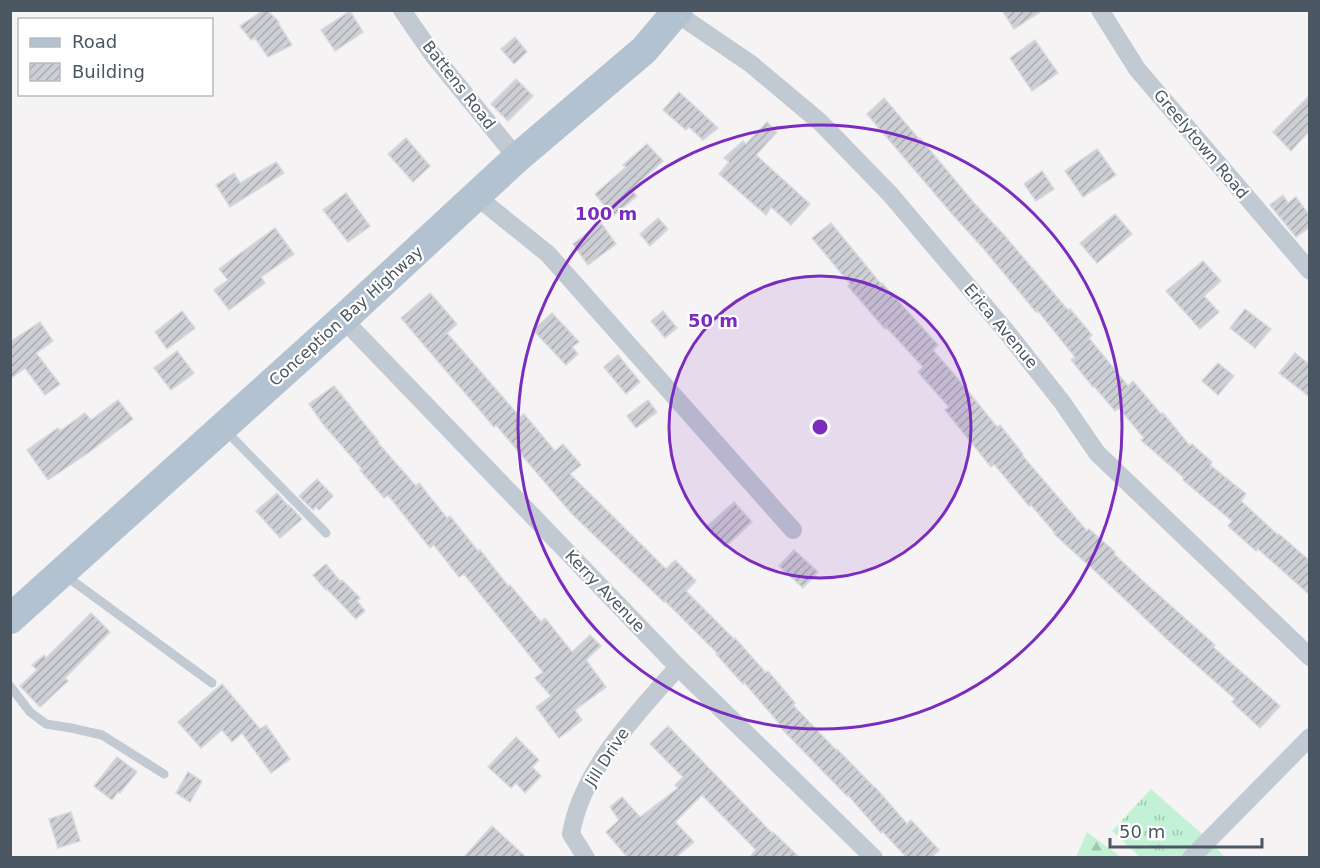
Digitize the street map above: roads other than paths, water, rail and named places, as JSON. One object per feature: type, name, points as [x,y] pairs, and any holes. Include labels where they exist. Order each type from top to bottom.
[{"type":"main road","name":"Conception Bay Highway","points":[[10,619],[344,319],[517,158],[644,50],[677,12]]},
{"type":"street","name":"Battens Road","points":[[402,10],[433,55],[517,158]]},
{"type":"street","name":"Greelytown Road","points":[[1100,10],[1137,69],[1310,271]]},
{"type":"street","name":"Erica Avenue","points":[[677,12],[751,64],[820,122],[890,194],[1006,331],[1062,402],[1097,453],[1310,657]]},
{"type":"street","points":[[476,196],[548,254],[793,530]]},
{"type":"street","name":"Kerry Avenue","points":[[344,319],[678,667],[874,858]]},
{"type":"street","name":"Jill Drive","points":[[586,858],[571,834],[573,819],[580,800],[597,768],[626,726],[678,667]]},
{"type":"street","points":[[1191,858],[1310,737]]},
{"type":"lane","points":[[223,427],[326,533]]},
{"type":"lane","points":[[61,573],[212,683]]},
{"type":"lane","points":[[10,686],[30,711],[46,724],[102,735],[164,774]]}]
